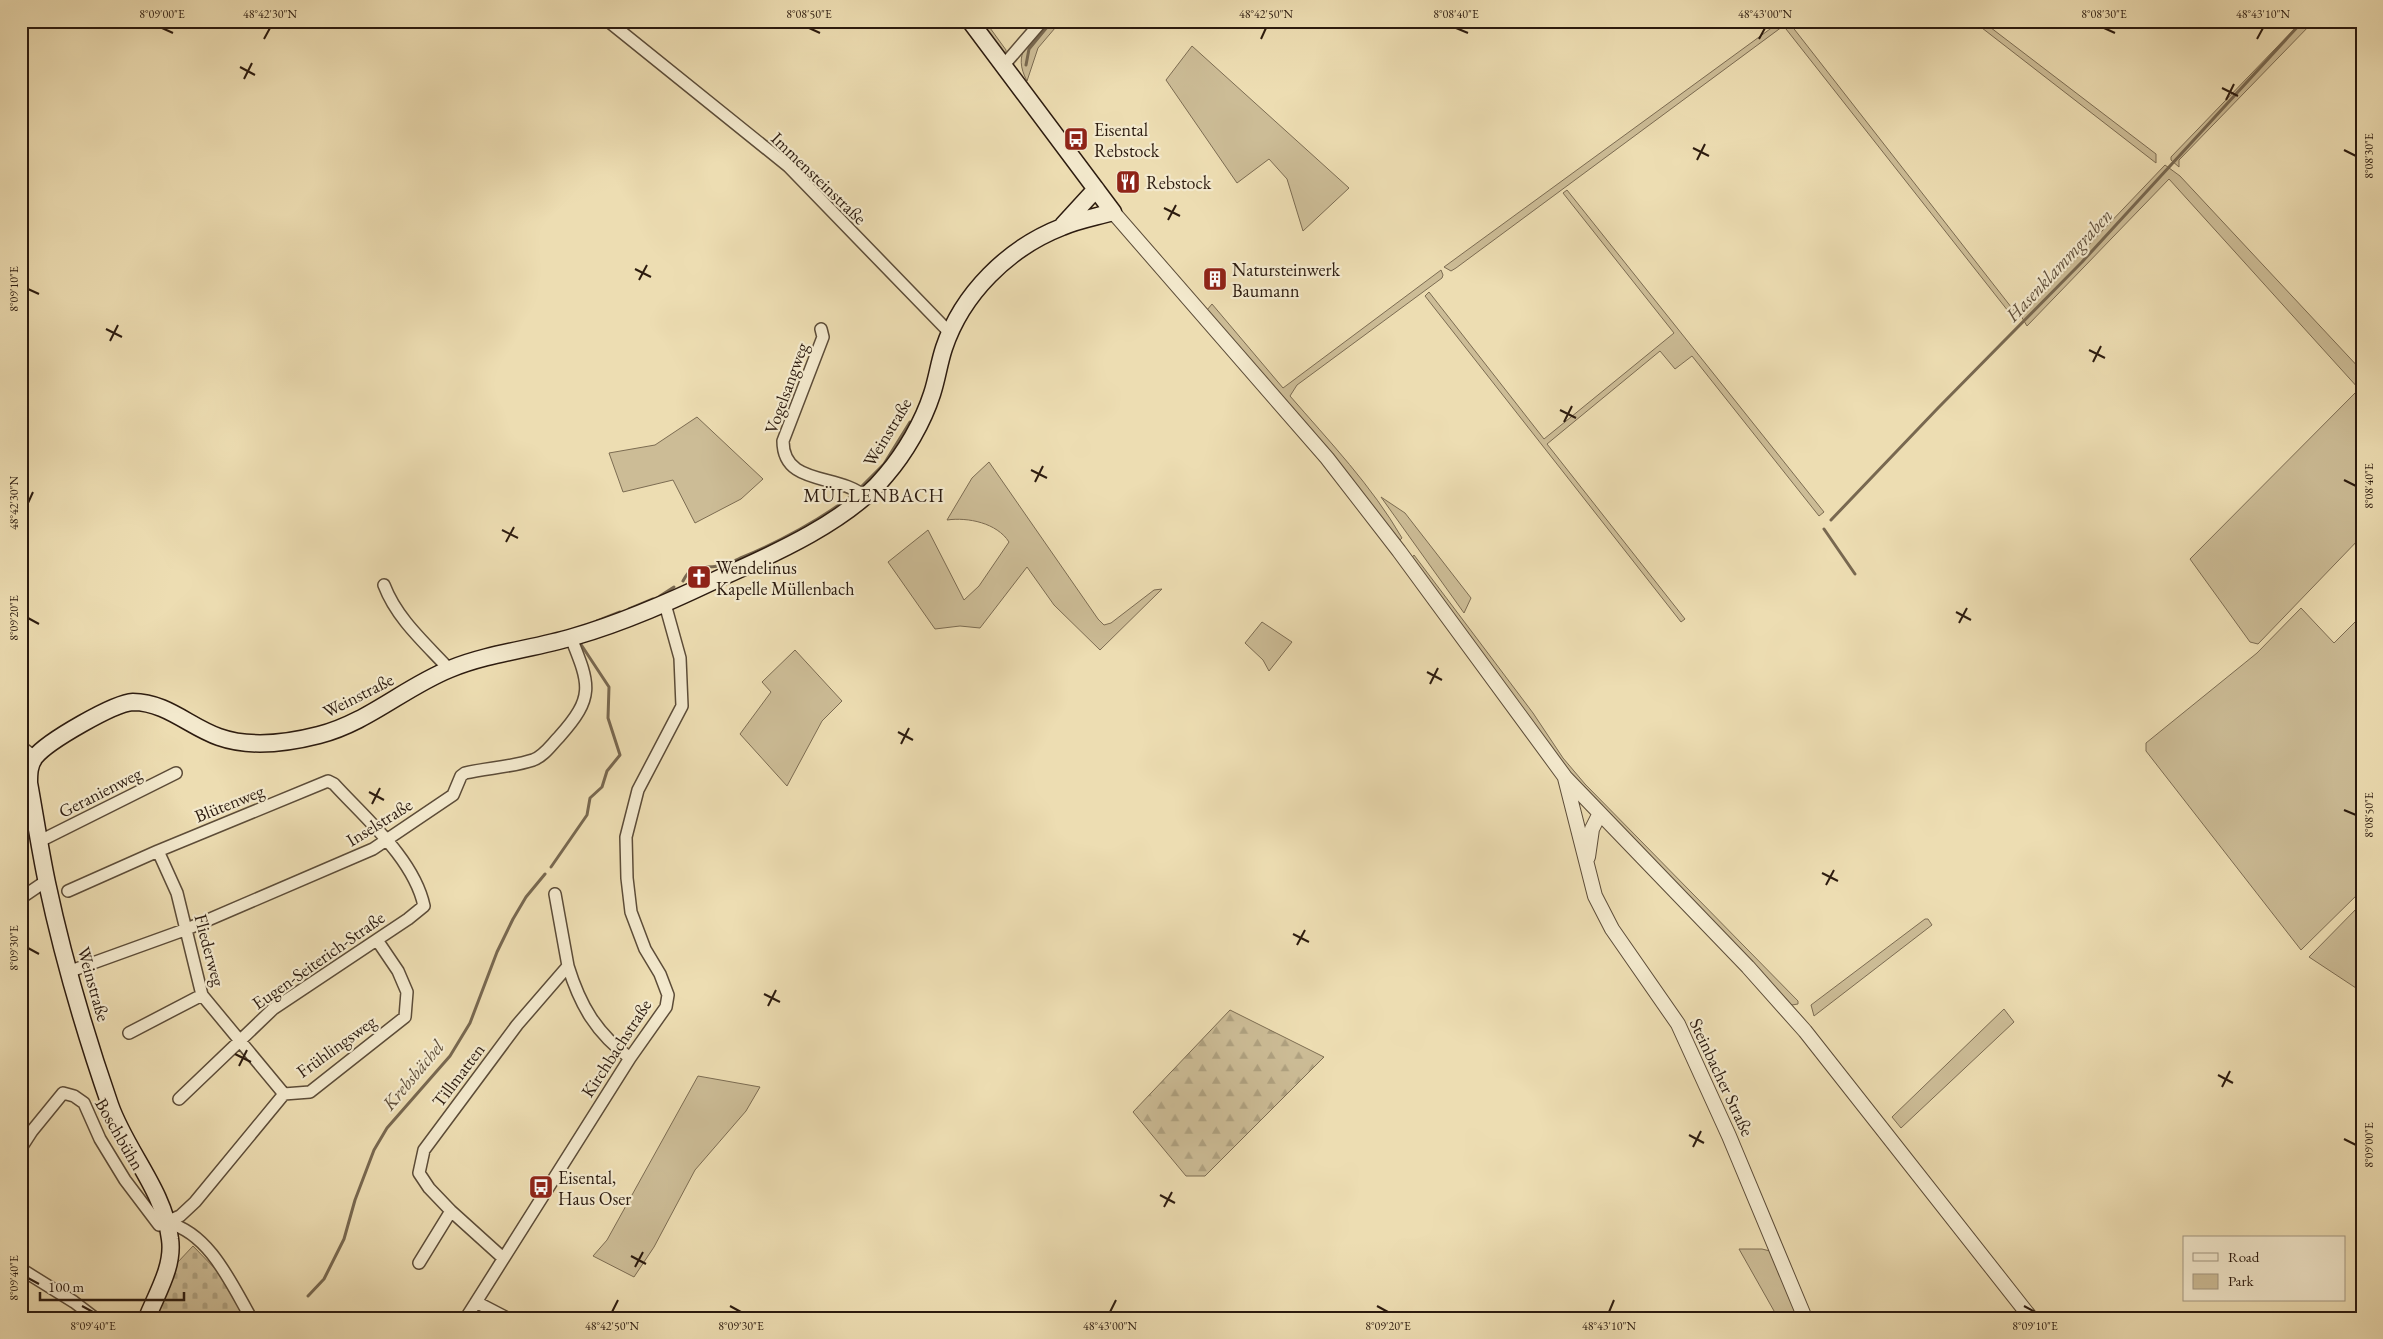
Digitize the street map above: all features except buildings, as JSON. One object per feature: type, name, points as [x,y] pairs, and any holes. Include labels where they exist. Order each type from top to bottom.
[{"type":"main road","points":[[970,21],[1113,212]]},
{"type":"main road","name":"Weinstraße","points":[[1062,227],[1096,189]]},
{"type":"main road","name":"Weinstraße","points":[[147,1318],[170,1256],[168,1223],[161,1204],[122,1134],[110,1106],[68,972],[46,881],[29,783],[29,765],[58,739],[114,706],[131,702],[150,704],[169,711],[218,737],[238,742],[268,743],[322,735],[348,725],[449,669],[571,638],[611,625],[665,604],[797,542],[894,464],[923,415],[950,333],[960,314],[989,275],[1007,259],[1062,227],[1113,212]]},
{"type":"street","name":"Immensteinstraße","points":[[608,21],[788,166],[950,333]]},
{"type":"street","points":[[1002,66],[1042,21]]},
{"type":"street","points":[[1113,212],[1180,292],[1321,451],[1399,551],[1565,776],[1600,815],[1748,967],[1805,1030],[2031,1318]]},
{"type":"street","name":"Vogelsangweg","points":[[821,329],[823,337],[783,441],[783,454],[789,464],[798,470],[860,492]]},
{"type":"street","points":[[384,585],[389,598],[406,623],[449,669]]},
{"type":"street","name":"Kirchbachstraße","points":[[466,1318],[630,1058],[666,1007],[668,995],[660,974],[645,949],[631,912],[627,878],[626,837],[638,790],[682,706],[680,658],[665,604]]},
{"type":"street","name":"Inselstraße","points":[[68,972],[187,929],[258,897],[347,862],[373,849],[453,795],[461,776],[465,773],[533,760],[543,754],[574,720],[582,709],[585,697],[586,675],[571,638]]},
{"type":"street","points":[[21,747],[29,765]]},
{"type":"street","name":"Geranienweg","points":[[40,842],[176,773]]},
{"type":"street","name":"Steinbacher Straße","points":[[1565,776],[1595,896],[1612,929],[1682,1033],[1730,1136],[1805,1318]]},
{"type":"street","name":"Blütenweg","points":[[68,891],[158,851],[328,781],[334,784],[386,840]]},
{"type":"street","name":"Steinbacher Straße","points":[[1587,862],[1591,834],[1600,815]]},
{"type":"street","name":"Eugen-Seiterich-Straße","points":[[179,1099],[239,1039],[273,1009],[424,906],[420,888],[386,840]]},
{"type":"street","name":"Fliederweg","points":[[158,851],[177,893],[202,995],[284,1094]]},
{"type":"street","points":[[21,898],[46,881]]},
{"type":"street","points":[[556,894],[568,966],[577,995],[590,1018],[614,1046],[630,1058]]},
{"type":"street","name":"Frühlingsweg","points":[[168,1223],[180,1216],[194,1202],[284,1094],[310,1092],[405,1017],[407,992],[398,971],[376,940]]},
{"type":"street","name":"Tillmatten","points":[[503,1258],[451,1211],[429,1188],[419,1173],[424,1150],[517,1025],[568,966]]},
{"type":"street","points":[[129,1033],[202,995]]},
{"type":"street","name":"Boschbühn","points":[[21,1148],[32,1131],[63,1093],[74,1096],[84,1103],[100,1139],[126,1180],[159,1225],[168,1223]]},
{"type":"street","points":[[419,1263],[451,1211]]},
{"type":"street","points":[[168,1223],[182,1226],[211,1254],[250,1318]]},
{"type":"street","points":[[21,1269],[74,1302],[95,1318]]},
{"type":"street","points":[[476,1302],[507,1318]]},
{"type":"green space","points":[[977,21],[985,21],[1006,50],[1005,55]]},
{"type":"green space","points":[[1046,21],[1061,21],[1038,48],[1027,81],[1021,63],[1024,48]]},
{"type":"green space","points":[[1781,21],[1790,21],[1456,268],[1451,271],[1444,267]]},
{"type":"green space","points":[[1973,21],[1982,21],[2156,154],[2156,163]]},
{"type":"green space","points":[[2302,21],[2320,21],[2312,23],[2179,160],[2179,167],[2171,160],[2171,157]]},
{"type":"green space","points":[[1791,25],[2015,312],[2012,316],[1786,29]]},
{"type":"green space","points":[[1192,46],[1349,188],[1303,231],[1287,179],[1269,159],[1237,183],[1166,80]]},
{"type":"green space","points":[[2165,165],[2180,176],[2362,371],[2362,536],[2258,644],[2250,642],[2190,559],[2359,389],[2169,179],[2027,326],[2021,316]]},
{"type":"green space","points":[[1567,190],[1824,512],[1819,516],[1692,356],[1675,369],[1660,351],[1547,444],[1685,619],[1681,622],[1425,296],[1429,292],[1544,439],[1674,333],[1563,193]]},
{"type":"green space","points":[[1441,270],[1442,278],[1297,385],[1290,396],[1364,482],[1402,538],[1400,540],[1207,310],[1212,304],[1283,388]]},
{"type":"green space","points":[[697,417],[763,479],[741,499],[695,523],[673,480],[623,492],[609,453],[655,445]]},
{"type":"green space","points":[[989,462],[1104,625],[1111,623],[1154,590],[1162,589],[1100,650],[1054,605],[1027,567],[980,628],[960,626],[935,629],[888,562],[928,530],[964,600],[979,586],[1009,542],[1004,535],[990,526],[973,521],[947,520],[972,478]]},
{"type":"green space","points":[[1381,497],[1405,513],[1471,598],[1464,613]]},
{"type":"green space","points":[[1414,555],[1533,713],[1563,758],[1585,784],[1798,1001],[1798,1004],[1792,1005],[1577,782],[1411,559]]},
{"type":"green space","points":[[2301,608],[2334,643],[2362,615],[2362,890],[2301,950],[2146,751],[2146,743],[2257,653]]},
{"type":"green space","points":[[1262,622],[1292,642],[1269,671],[1263,660],[1245,643]]},
{"type":"green space","points":[[795,650],[842,701],[822,721],[787,786],[740,734],[771,692],[762,682]]},
{"type":"green space","points":[[2362,903],[2362,992],[2309,957]]},
{"type":"green space","points":[[1925,919],[1928,919],[1932,925],[1814,1016],[1811,1005]]},
{"type":"green space","points":[[2004,1009],[2014,1022],[1901,1128],[1892,1117]]},
{"type":"green space","points":[[1230,1010],[1324,1057],[1205,1176],[1186,1176],[1133,1112]]},
{"type":"green space","points":[[698,1076],[760,1087],[746,1111],[695,1170],[654,1247],[634,1277],[593,1256],[607,1240]]},
{"type":"green space","points":[[193,1246],[225,1279],[246,1318],[154,1318],[177,1263]]},
{"type":"green space","points":[[1739,1249],[1762,1249],[1774,1252],[1800,1318],[1778,1318]]},
{"type":"waterway","points":[[1026,65],[1029,49],[1052,21]]},
{"type":"waterway","name":"Hasenklammgraben","points":[[1831,520],[2082,262],[2301,23]]},
{"type":"waterway","name":"Krebsbächel","points":[[858,490],[884,464],[910,422]]},
{"type":"waterway","name":"Krebsbächel","points":[[683,581],[694,568],[728,564],[787,536],[814,521],[854,494]]},
{"type":"waterway","name":"Hasenklammgraben","points":[[1824,529],[1855,574]]},
{"type":"waterway","name":"Krebsbächel","points":[[660,596],[674,587]]},
{"type":"waterway","name":"Krebsbächel","points":[[629,609],[653,599]]},
{"type":"waterway","name":"Krebsbächel","points":[[597,621],[620,612]]},
{"type":"waterway","name":"Krebsbächel","points":[[551,867],[587,815],[590,798],[602,787],[607,771],[620,755],[608,718],[609,687],[580,643]]},
{"type":"waterway","name":"Krebsbächel","points":[[308,1296],[324,1279],[344,1239],[355,1200],[374,1150],[387,1128],[450,1056],[470,1023],[497,952],[513,919],[526,897],[545,874]]},
{"type":"railway","points":[[2356,21],[2362,27]]},
{"type":"place","name":"Eisental Rebstock","points":[[1076,139]]},
{"type":"place","name":"Rebstock","points":[[1128,182]]},
{"type":"place","name":"Natursteinwerk Baumann","points":[[1215,279]]},
{"type":"place","name":"Wendelinus Kapelle Müllenbach","points":[[699,577]]},
{"type":"place","name":"Eisental, Haus Oser","points":[[541,1187]]},
{"type":"district","name":"MÜLLENBACH","points":[[874,495]]}]
